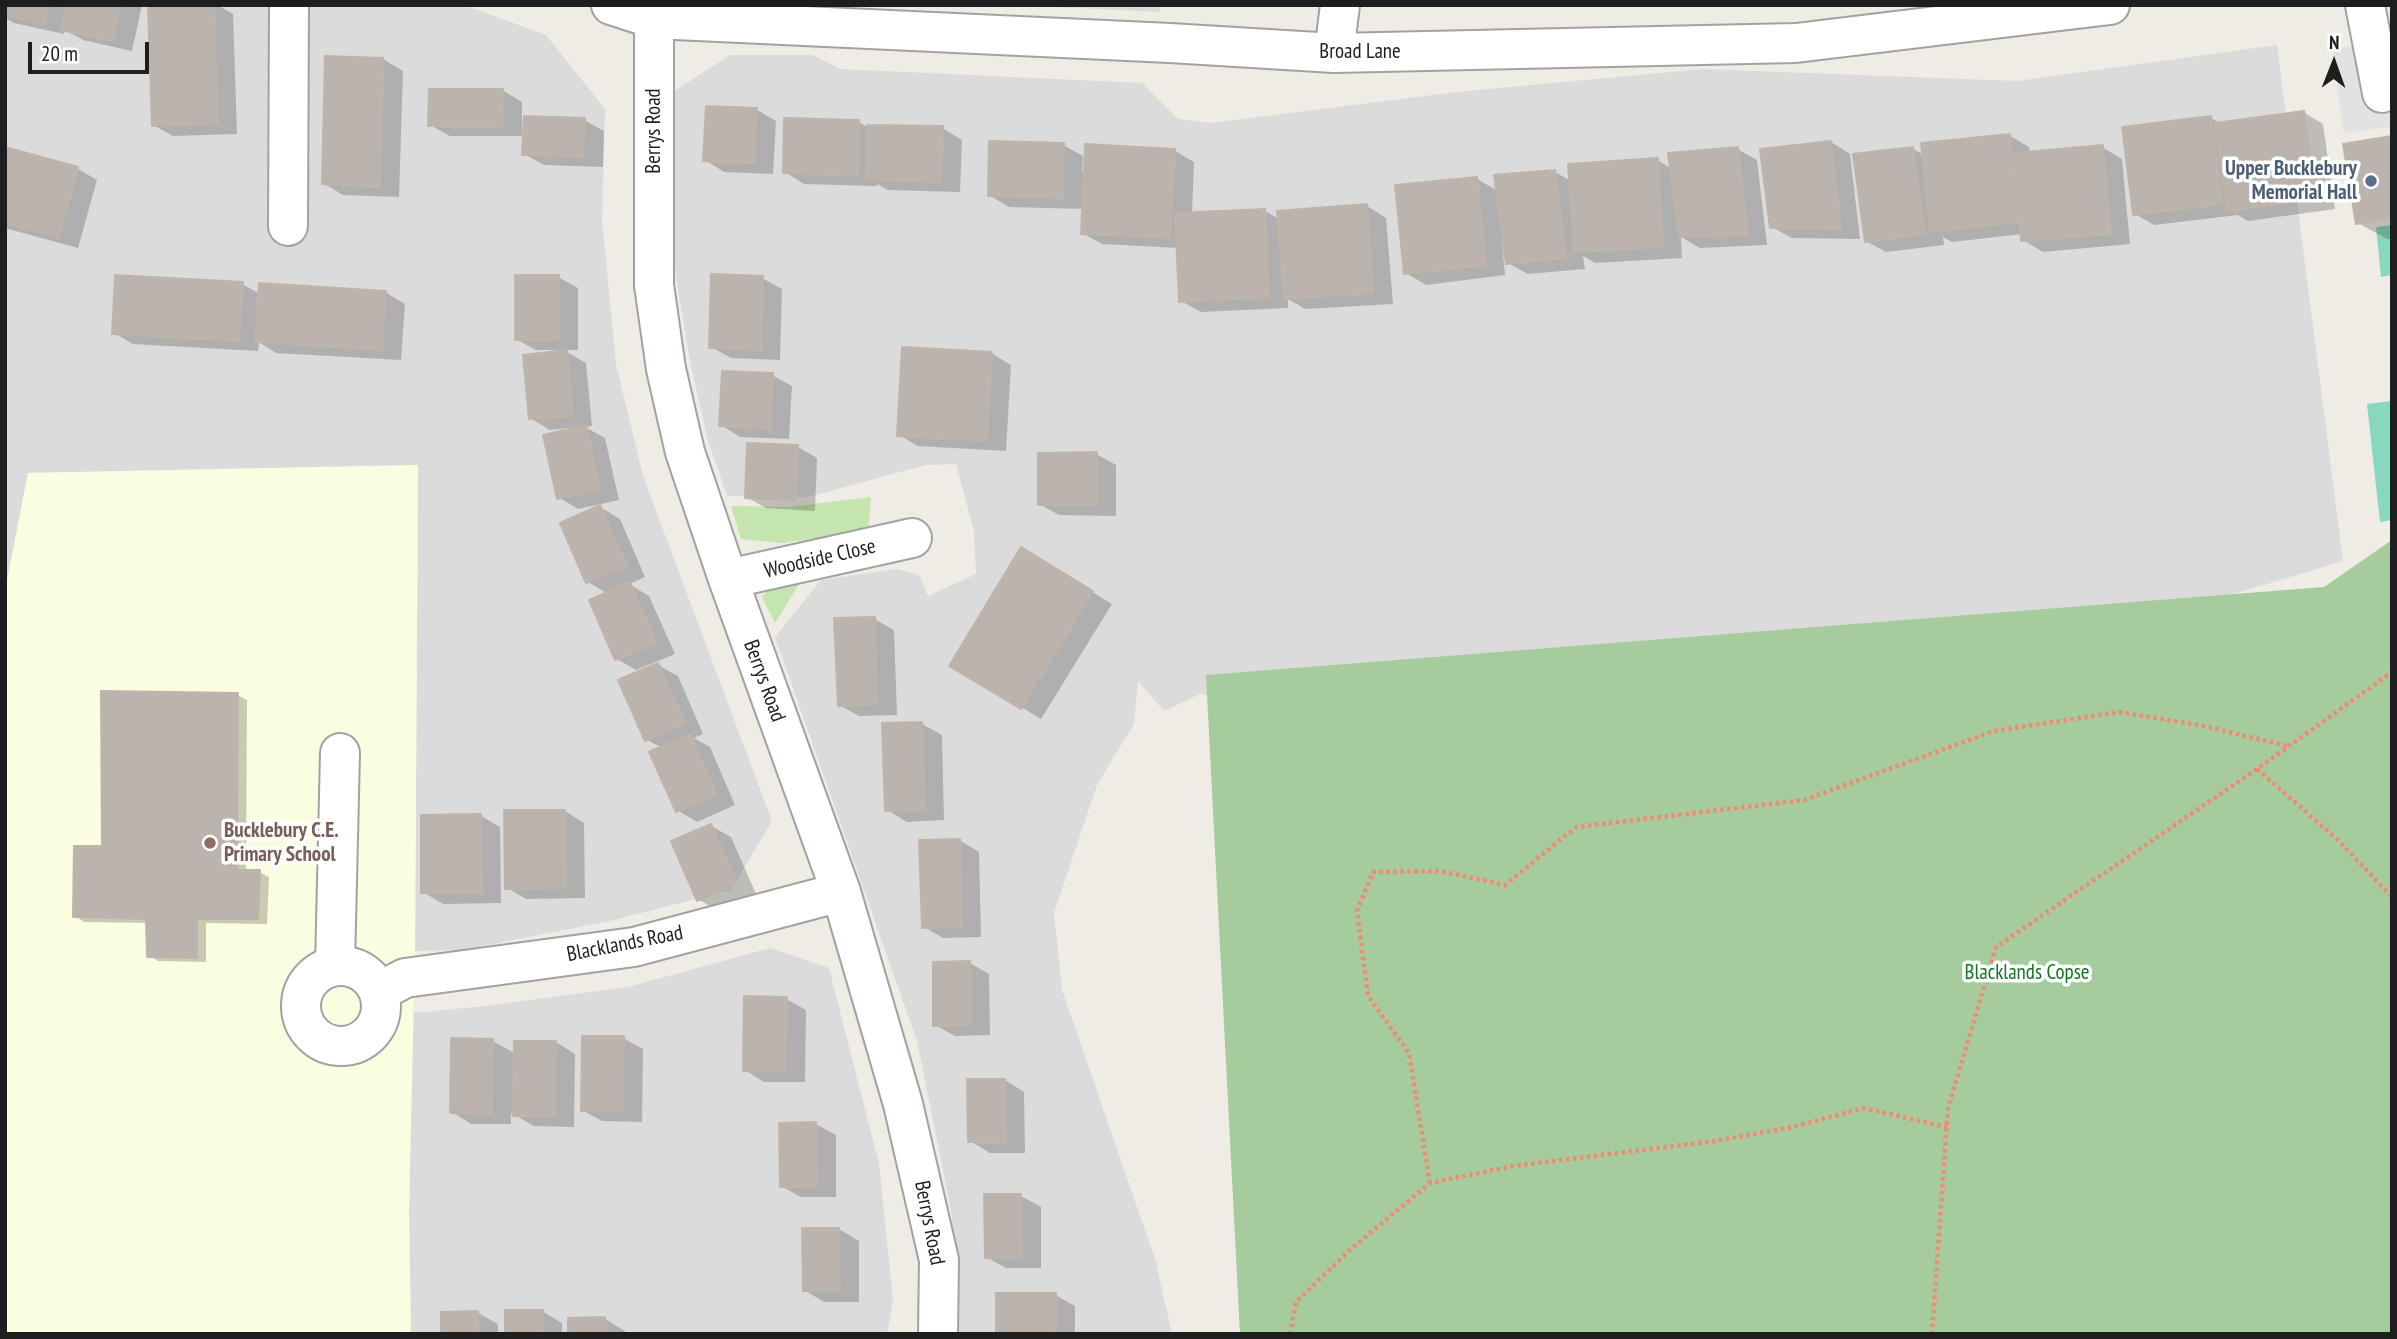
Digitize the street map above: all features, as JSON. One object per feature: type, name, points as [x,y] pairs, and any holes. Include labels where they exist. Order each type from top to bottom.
[{"type":"street","points":[[288,226],[289,5]]},
{"type":"street","name":"Broad Lane","points":[[611,5],[654,19],[1334,53],[1796,43],[1959,14],[2110,5]]},
{"type":"street","points":[[1334,53],[1340,5]]},
{"type":"street","points":[[2365,5],[2382,93]]},
{"type":"street","name":"Berrys Road","points":[[654,19],[654,285],[666,369],[685,452],[841,892],[903,1104],[939,1260],[938,1334]]},
{"type":"street","name":"Woodside Close","points":[[728,579],[912,538]]},
{"type":"street","points":[[335,966],[340,753]]},
{"type":"street","name":"Blacklands Road","points":[[392,985],[634,947],[841,892]]},
{"type":"street","points":[[349,966],[362,971],[372,980],[392,985],[381,1005],[380,1018],[374,1029],[365,1039],[354,1044],[341,1047],[328,1045],[308,1030],[302,1017],[300,1004],[303,990],[322,970],[349,966]]},
{"type":"path","points":[[1932,1334],[1948,1108],[1996,947],[2257,769],[2392,672]]},
{"type":"path","points":[[1430,1183],[1409,1054],[1368,996],[1357,911],[1373,872],[1440,871],[1505,884],[1576,827],[1804,800],[1994,730],[2119,712],[2204,726],[2288,746]]},
{"type":"path","points":[[2257,769],[2337,839],[2392,897]]},
{"type":"path","points":[[1290,1334],[1296,1302],[1351,1249],[1430,1183],[1513,1166],[1715,1141],[1793,1127],[1863,1108],[1947,1127]]},
{"type":"shaded area","points":[[5,5],[464,5],[546,35],[605,109],[602,220],[616,364],[643,476],[772,821],[731,890],[610,921],[462,950],[415,951],[418,465],[28,473],[5,591]]},
{"type":"shaded area","points":[[1017,5],[1161,5],[1159,12]]},
{"type":"shaded area","points":[[2392,41],[2392,127],[2344,133],[2332,49]]},
{"type":"shaded area","points":[[2277,45],[2343,561],[1929,686],[1254,708],[1200,694],[1164,711],[1138,681],[1134,724],[1097,785],[1054,913],[1062,990],[1155,1259],[1172,1334],[949,1334],[955,1300],[952,1216],[917,1041],[775,637],[821,580],[897,569],[919,575],[928,596],[976,574],[974,531],[956,464],[926,465],[808,497],[727,496],[707,438],[689,356],[672,252],[673,92],[730,55],[812,55],[841,69],[1142,83],[1178,119],[1211,123],[1456,92],[1703,69],[2017,81]]},
{"type":"shaded area","name":"Bucklebury C.E. Primary School","points":[[418,465],[415,951],[409,1211],[411,1334],[5,1334],[5,591],[28,473]]},
{"type":"shaded area","points":[[770,948],[829,968],[879,1164],[893,1300],[887,1334],[411,1334],[409,1211],[413,1013],[628,987]]},
{"type":"green space","points":[[2392,225],[2392,275],[2381,277],[2376,227]]},
{"type":"green space","points":[[2392,401],[2392,520],[2380,522],[2367,404]]},
{"type":"green space","points":[[871,497],[868,532],[781,543],[741,539],[731,506],[788,507]]},
{"type":"green space","name":"Blacklands Copse","points":[[2392,540],[2392,1334],[1240,1334],[1206,675],[2324,587]]},
{"type":"green space","points":[[806,573],[775,623],[762,597],[779,578]]},
{"type":"building","points":[[5,5],[49,5],[45,24],[5,15]]},
{"type":"building","points":[[66,5],[120,5],[113,41],[61,30]]},
{"type":"building","points":[[148,5],[214,5],[218,124],[152,126]]},
{"type":"building","points":[[325,56],[383,58],[380,187],[322,184]]},
{"type":"building","points":[[429,89],[503,89],[502,126],[428,126]]},
{"type":"building","points":[[706,106],[757,108],[754,163],[703,161]]},
{"type":"building","points":[[2304,111],[2316,199],[2227,211],[2215,123]]},
{"type":"building","points":[[524,116],[585,118],[583,157],[522,155]]},
{"type":"building","points":[[2211,116],[2222,204],[2133,215],[2122,127]]},
{"type":"building","points":[[784,118],[859,120],[858,175],[783,173]]},
{"type":"building","points":[[867,125],[943,126],[941,182],[866,180]]},
{"type":"building","points":[[2010,134],[2019,222],[1930,232],[1921,143]]},
{"type":"building","name":"Upper Bucklebury Memorial Hall","points":[[2392,136],[2392,218],[2356,224],[2343,144]]},
{"type":"building","points":[[989,141],[1064,143],[1063,198],[988,196]]},
{"type":"building","points":[[1831,141],[1841,229],[1770,228],[1760,149]]},
{"type":"building","points":[[1085,144],[1175,149],[1170,238],[1081,234]]},
{"type":"building","points":[[2103,145],[2111,234],[2021,241],[2014,153]]},
{"type":"building","points":[[5,147],[78,167],[59,238],[5,223]]},
{"type":"building","points":[[1738,147],[1748,235],[1679,237],[1668,153]]},
{"type":"building","points":[[1913,147],[1925,234],[1865,242],[1853,154]]},
{"type":"building","points":[[1658,158],[1663,247],[1574,252],[1568,164]]},
{"type":"building","points":[[1555,170],[1566,258],[1506,264],[1494,175]]},
{"type":"building","points":[[1477,177],[1486,265],[1404,274],[1395,185]]},
{"type":"building","points":[[1367,204],[1373,293],[1284,299],[1277,211]]},
{"type":"building","points":[[1265,209],[1269,297],[1179,302],[1175,213]]},
{"type":"building","points":[[711,274],[763,276],[761,350],[709,348]]},
{"type":"building","points":[[115,275],[243,282],[239,341],[112,334]]},
{"type":"building","points":[[515,275],[559,275],[559,340],[515,340]]},
{"type":"building","points":[[259,283],[386,291],[382,350],[255,342]]},
{"type":"building","points":[[902,347],[992,352],[987,441],[897,436]]},
{"type":"building","points":[[567,350],[573,416],[529,419],[523,355]]},
{"type":"building","points":[[722,371],[773,373],[770,429],[719,426]]},
{"type":"building","points":[[586,425],[600,489],[557,499],[543,435]]},
{"type":"building","points":[[747,443],[798,445],[796,501],[745,498]]},
{"type":"building","points":[[1097,452],[1097,505],[1038,505],[1038,453]]},
{"type":"building","points":[[600,505],[627,566],[586,583],[560,523]]},
{"type":"building","points":[[1021,547],[1093,591],[1021,709],[949,666]]},
{"type":"building","points":[[630,582],[656,643],[615,660],[589,600]]},
{"type":"building","points":[[875,617],[877,704],[838,706],[834,618]]},
{"type":"building","points":[[658,663],[685,722],[645,741],[618,680]]},
{"type":"building","name":"Bucklebury C.E. Primary School","points":[[101,691],[238,693],[237,870],[260,870],[258,919],[197,919],[197,958],[147,957],[146,919],[73,917],[74,846],[102,846]]},
{"type":"building","points":[[922,722],[925,810],[885,811],[882,723]]},
{"type":"building","points":[[690,734],[716,794],[676,812],[649,752]]},
{"type":"building","points":[[504,810],[565,810],[566,888],[505,889]]},
{"type":"building","points":[[481,814],[482,893],[421,893],[421,815]]},
{"type":"building","points":[[711,824],[737,883],[697,901],[671,841]]},
{"type":"building","points":[[960,839],[962,927],[922,928],[919,840]]},
{"type":"building","points":[[970,961],[971,1025],[933,1026],[933,962]]},
{"type":"building","points":[[744,996],[787,997],[785,1072],[743,1071]]},
{"type":"building","points":[[582,1036],[624,1036],[623,1112],[581,1111]]},
{"type":"building","points":[[451,1038],[493,1039],[492,1114],[450,1113]]},
{"type":"building","points":[[514,1041],[556,1041],[555,1116],[513,1116]]},
{"type":"building","points":[[967,1079],[1005,1079],[1006,1142],[968,1142]]},
{"type":"building","points":[[816,1122],[817,1186],[780,1187],[779,1123]]},
{"type":"building","points":[[984,1194],[1021,1194],[1022,1258],[985,1258]]},
{"type":"building","points":[[802,1228],[839,1228],[840,1291],[803,1291]]},
{"type":"building","points":[[996,1293],[1056,1293],[1056,1334],[996,1334]]},
{"type":"building","points":[[505,1310],[543,1310],[543,1334],[505,1334]]},
{"type":"building","points":[[478,1311],[479,1334],[441,1334],[441,1312]]},
{"type":"building","points":[[605,1317],[606,1334],[568,1334],[568,1318]]},
{"type":"place","name":"Upper Bucklebury Memorial Hall","points":[[2371,181]]},
{"type":"place","name":"Bucklebury C.E. Primary School","points":[[210,843]]}]
